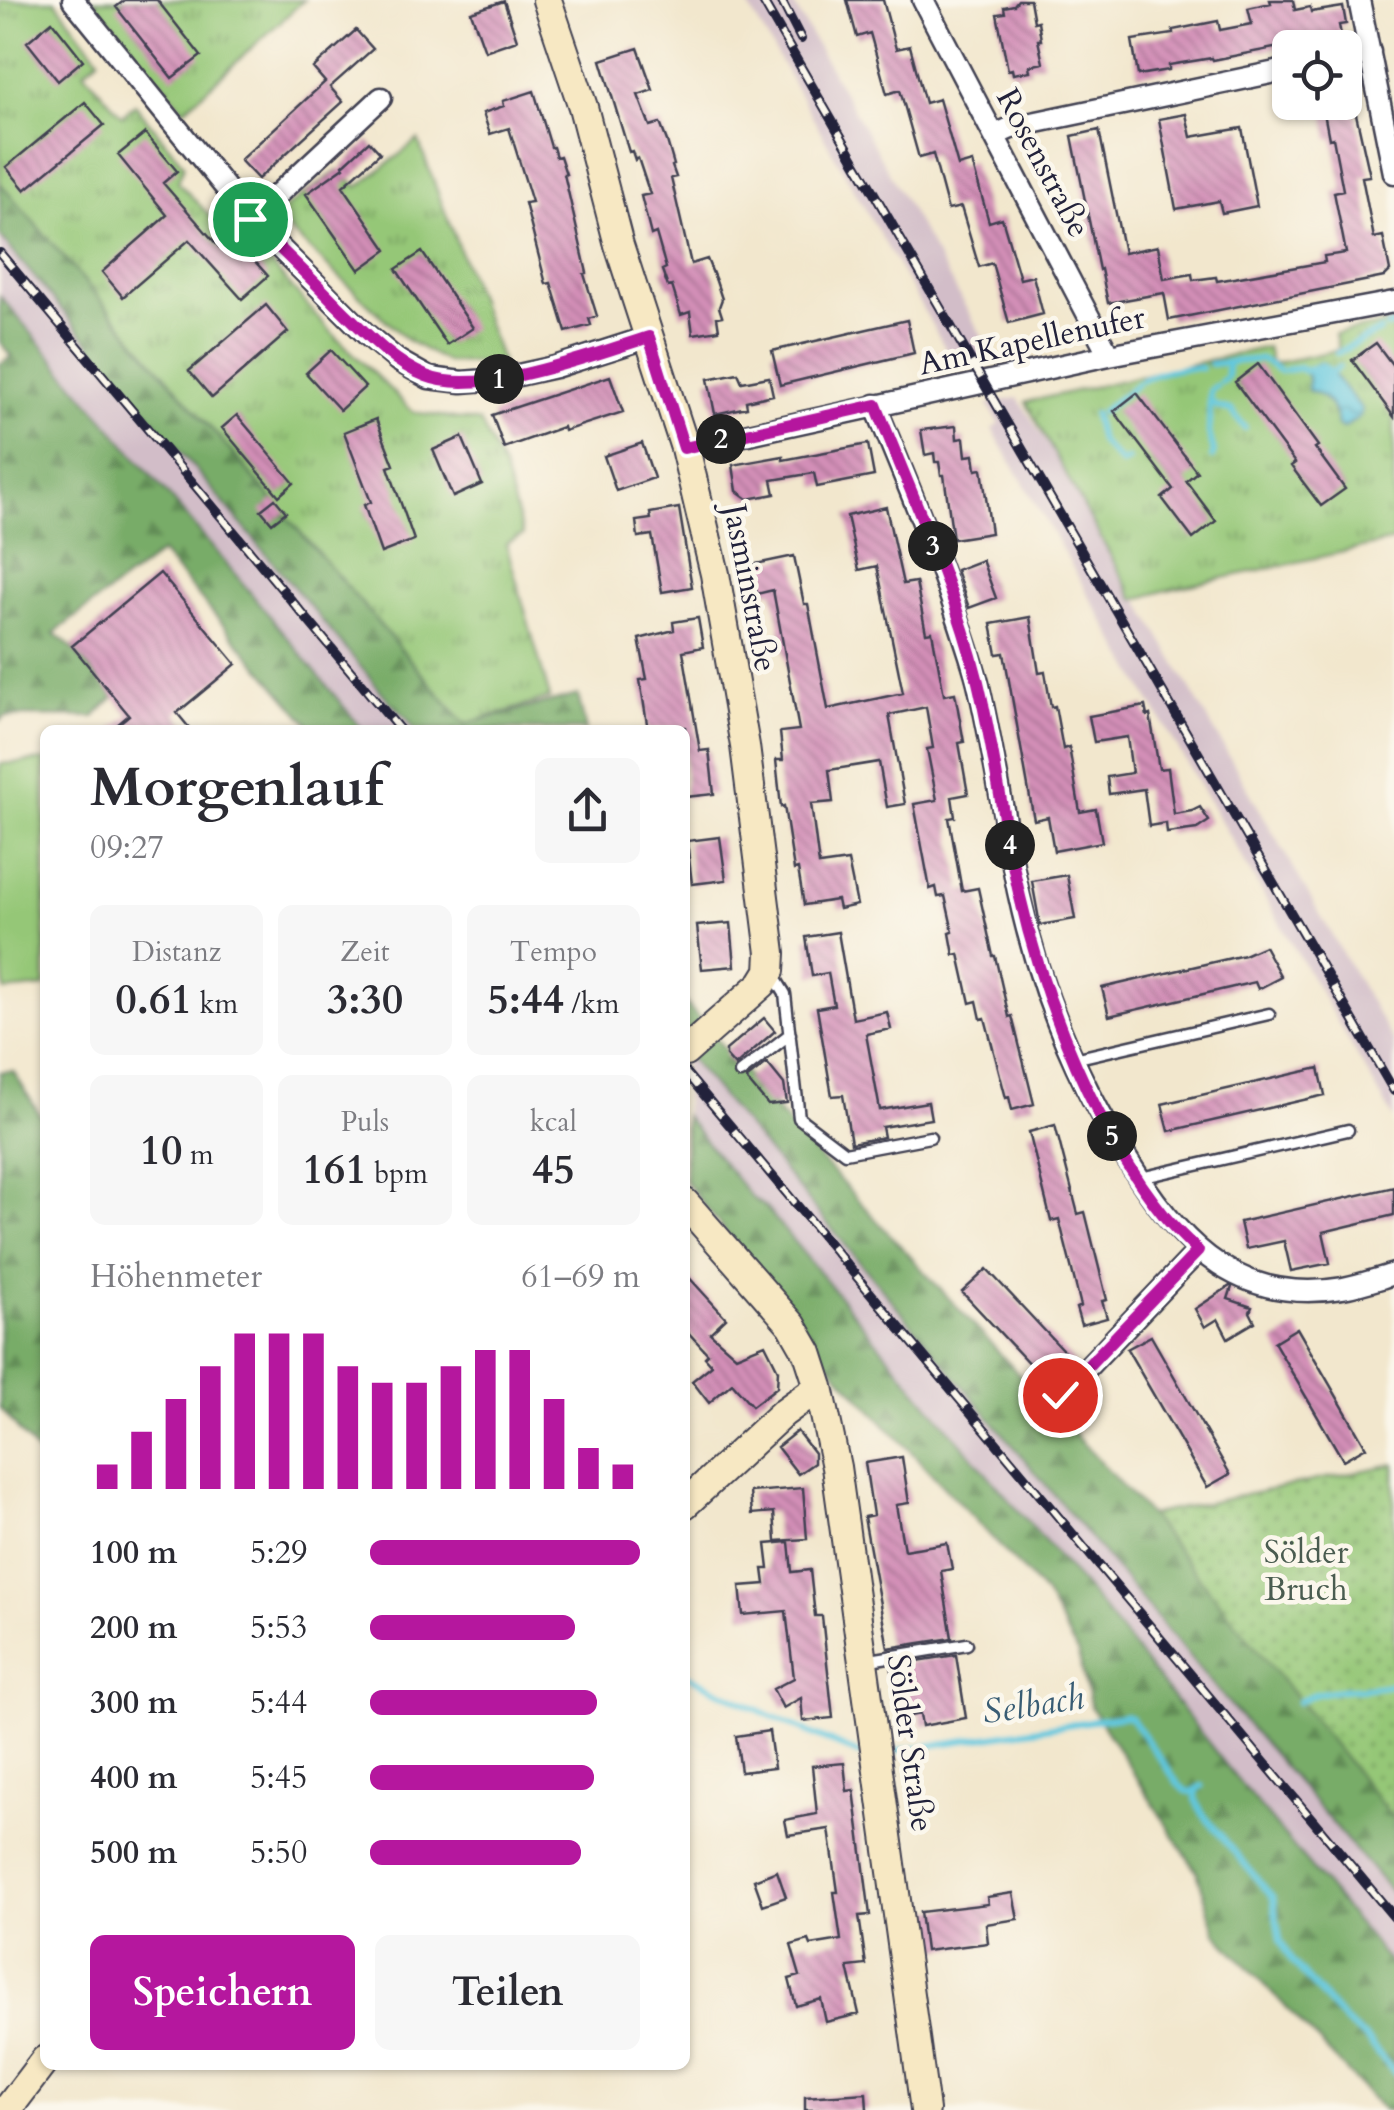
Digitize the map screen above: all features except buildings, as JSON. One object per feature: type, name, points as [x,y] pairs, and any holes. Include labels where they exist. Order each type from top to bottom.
[{"type":"street","points":[[73,0],[250,219],[397,360],[429,378],[462,382],[500,379],[555,367],[649,337]]},
{"type":"street","name":"Jasminstraße","points":[[547,0],[684,448],[715,574],[746,746],[772,953],[770,971]]},
{"type":"street","name":"Rosenstraße","points":[[924,0],[1109,354]]},
{"type":"street","points":[[1359,0],[1394,173]]},
{"type":"street","points":[[1362,54],[1370,52]]},
{"type":"street","points":[[994,135],[1272,73]]},
{"type":"street","points":[[250,219],[381,98]]},
{"type":"street","name":"Am Kapellenufer","points":[[684,448],[1109,354],[1394,302]]},
{"type":"street","points":[[876,405],[941,566],[978,681],[1019,895],[1033,948],[1073,1059],[1114,1139],[1166,1218],[1198,1251],[1252,1282],[1303,1292],[1342,1289],[1394,1274]]},
{"type":"street","points":[[690,1048],[762,984],[770,971]]},
{"type":"street","points":[[690,1209],[792,1325],[808,1353],[819,1388],[772,1423],[690,1499]]},
{"type":"street","points":[[1060,1395],[1198,1251]]},
{"type":"street","name":"Sölder Straße","points":[[819,1388],[836,1467],[910,1964],[924,2110]]},
{"type":"street","points":[[7,2110],[40,2067]]},
{"type":"lane","points":[[770,971],[785,994],[799,1118],[845,1153],[930,1137]]},
{"type":"lane","points":[[1073,1059],[1268,1014]]},
{"type":"lane","points":[[740,1074],[790,1034]]},
{"type":"lane","points":[[1140,1180],[1348,1130]]},
{"type":"lane","points":[[863,1662],[966,1644]]},
{"type":"shaded area","points":[[745,0],[791,0],[994,357],[955,365]]},
{"type":"shaded area","points":[[0,236],[412,725],[358,725],[0,296]]},
{"type":"shaded area","points":[[1018,398],[1061,465],[1394,1043],[1394,1119],[992,429],[1000,424],[987,404]]},
{"type":"shaded area","points":[[690,1059],[1208,1679],[1394,1895],[1394,1968],[1102,1608],[766,1208],[751,1197],[690,1122]]},
{"type":"green space","points":[[0,0],[55,0],[99,58],[84,71],[122,116],[135,104],[184,165],[178,182],[225,232],[237,225],[329,330],[413,412],[480,422],[503,468],[523,535],[506,544],[550,698],[465,724],[0,183]]},
{"type":"green space","points":[[93,0],[304,0],[184,110]]},
{"type":"green space","points":[[418,140],[502,363],[447,362],[407,340],[274,216],[339,170],[358,187]]},
{"type":"green space","points":[[0,183],[465,724],[578,695],[585,725],[412,725],[0,236]]},
{"type":"green space","points":[[0,296],[359,725],[310,725],[161,553],[54,633],[114,697],[94,717],[6,716],[0,721],[0,364],[11,356],[0,342]]},
{"type":"green space","points":[[1394,322],[1394,541],[1135,600],[1026,402],[1267,347],[1271,364],[1338,350],[1335,334]]},
{"type":"green space","points":[[40,760],[40,988],[5,991],[0,930],[0,764]]},
{"type":"green space","points":[[690,1008],[798,1135],[1149,1515],[1394,1465],[1394,1895],[1208,1679],[690,1059]]},
{"type":"green space","points":[[13,1071],[40,1115],[40,1457],[0,1407],[0,1072]]},
{"type":"green space","points":[[690,1122],[1102,1608],[1394,1968],[1394,2110],[1383,2110],[1216,1933],[1197,1872],[1091,1707],[1078,1654],[1044,1593],[837,1373],[690,1187]]},
{"type":"green space","name":"Sölder Bruch","points":[[1394,1464],[1394,1820],[1149,1515]]},
{"type":"water","points":[[1320,362],[1362,409],[1360,416],[1344,428],[1338,426],[1329,403],[1308,390],[1305,371]]},
{"type":"waterway","points":[[1387,327],[1394,325]]},
{"type":"waterway","points":[[1337,353],[1380,331]]},
{"type":"waterway","points":[[1211,364],[1261,359],[1280,371]]},
{"type":"waterway","points":[[1221,382],[1227,377],[1227,362]]},
{"type":"waterway","points":[[1286,370],[1305,371],[1321,365]]},
{"type":"waterway","points":[[1322,365],[1332,373],[1339,367]]},
{"type":"waterway","points":[[1142,380],[1170,370],[1201,368]]},
{"type":"waterway","points":[[1101,412],[1137,384]]},
{"type":"waterway","points":[[1212,457],[1210,391],[1216,386]]},
{"type":"waterway","points":[[1210,401],[1231,410],[1245,428]]},
{"type":"waterway","points":[[1094,414],[1100,441],[1122,464]]},
{"type":"waterway","name":"Selbach","points":[[690,1676],[858,1754]]},
{"type":"waterway","name":"Selbach","points":[[1298,1702],[1330,1691],[1394,1684]]},
{"type":"waterway","name":"Selbach","points":[[895,1751],[1124,1716],[1131,1718],[1179,1785],[1192,1792],[1202,1786]]},
{"type":"waterway","points":[[1198,1789],[1196,1798],[1202,1813],[1273,1898],[1280,1940],[1291,1960],[1394,2072]]},
{"type":"railway","points":[[762,0],[1394,1091]]},
{"type":"railway","points":[[781,0],[801,39]]},
{"type":"railway","points":[[0,253],[396,725]]},
{"type":"railway","points":[[690,1078],[1394,1917]]},
{"type":"route","points":[[250,219],[366,334],[397,360],[429,378],[462,382],[500,379],[555,367],[649,337],[684,448],[876,405],[941,566],[978,681],[1019,895],[1050,1000],[1073,1059],[1114,1139],[1166,1218],[1198,1251],[1060,1395]]}]
